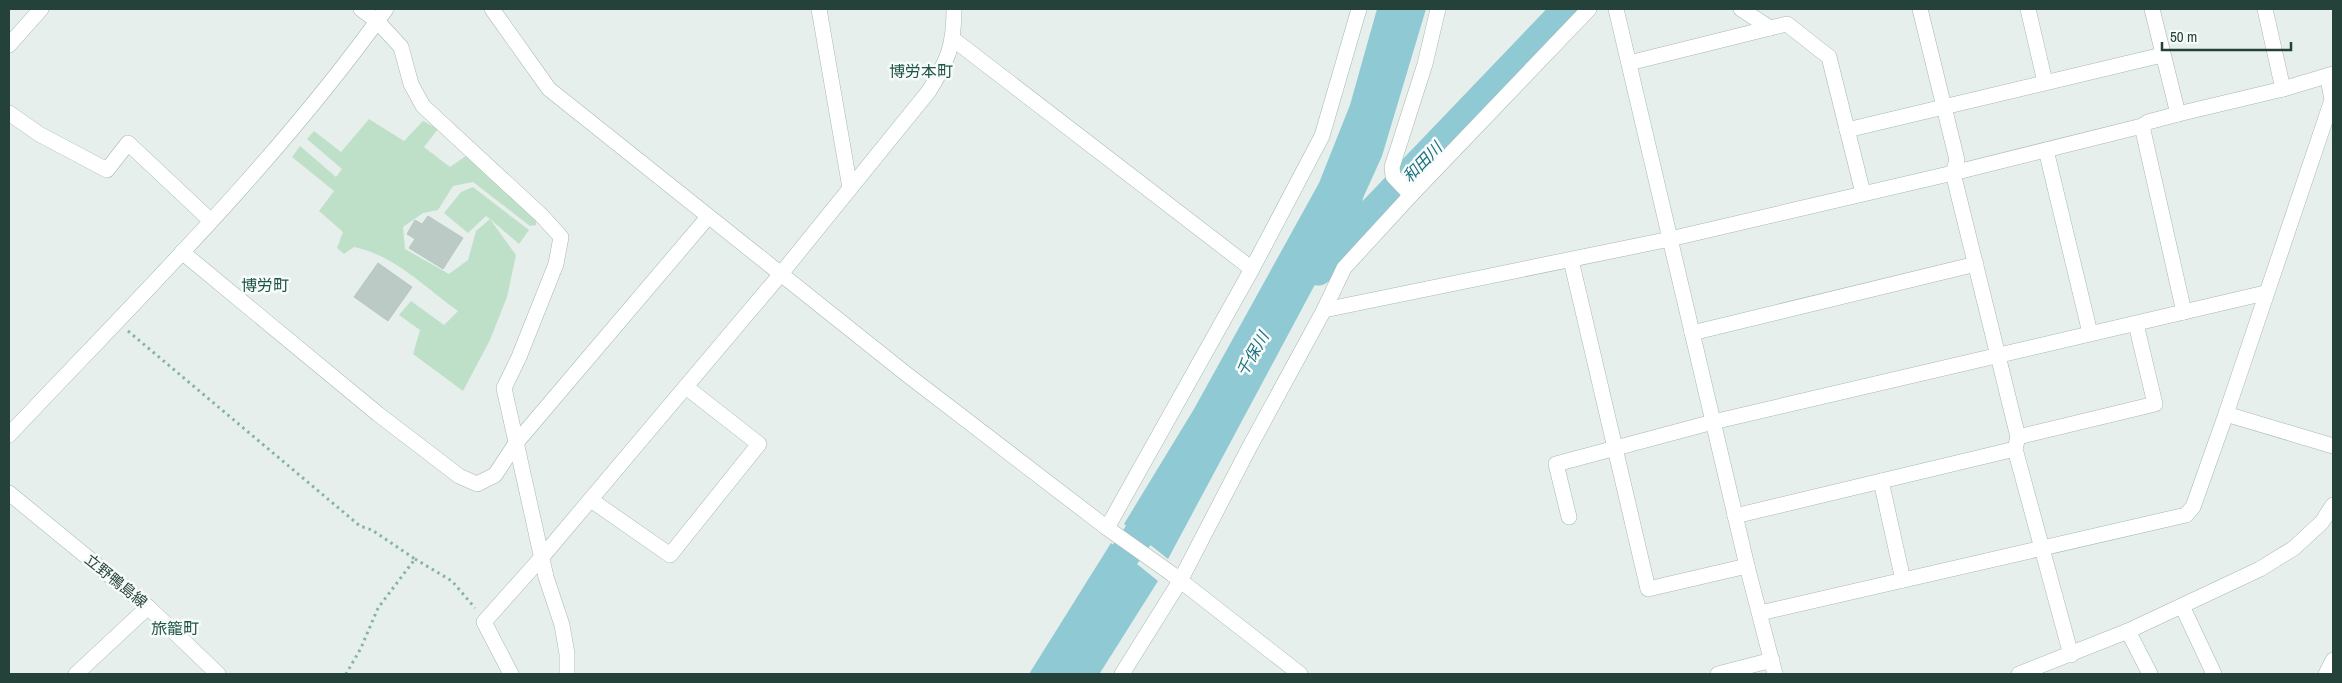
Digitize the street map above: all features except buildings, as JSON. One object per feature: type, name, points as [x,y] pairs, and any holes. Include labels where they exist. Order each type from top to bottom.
[{"type":"street","points":[[9,45],[41,9]]},
{"type":"street","points":[[361,9],[382,15],[401,47],[411,84],[423,106],[542,216],[561,237],[556,264],[519,357],[504,388],[546,577],[562,625],[567,654],[567,674]]},
{"type":"street","points":[[492,9],[549,89],[780,275],[1300,674]]},
{"type":"street","points":[[819,9],[850,188]]},
{"type":"street","points":[[511,674],[484,622],[542,558],[780,275],[929,91],[946,62],[953,39],[954,9]]},
{"type":"street","points":[[1110,530],[1322,136],[1359,9]]},
{"type":"street","points":[[1408,192],[1393,176],[1392,167],[1424,64],[1438,9]]},
{"type":"street","points":[[1122,674],[1324,310],[1344,268],[1408,192],[1589,9]]},
{"type":"street","points":[[1616,9],[1735,516],[1773,667],[1718,674]]},
{"type":"street","points":[[1741,9],[1770,28]]},
{"type":"street","points":[[1920,9],[1957,160],[1953,173],[1976,264],[2016,443],[2041,549],[2071,655]]},
{"type":"street","points":[[2028,9],[2045,82]]},
{"type":"street","points":[[2152,9],[2178,114]]},
{"type":"street","points":[[2265,9],[2283,89]]},
{"type":"street","points":[[9,434],[182,252],[282,143],[382,15]]},
{"type":"street","points":[[1629,63],[1787,24],[1829,57],[1863,193]]},
{"type":"street","points":[[953,39],[1252,269]]},
{"type":"street","points":[[1847,130],[2162,55]]},
{"type":"street","points":[[1324,310],[1670,239],[1953,173],[2142,126],[2148,122],[2178,114],[2330,76],[2332,100],[2265,293],[2226,414],[2193,507],[2186,515],[1760,613]]},
{"type":"street","points":[[9,113],[39,134],[107,170],[128,143],[211,221]]},
{"type":"street","points":[[2142,126],[2184,312]]},
{"type":"street","points":[[2046,150],[2090,334]]},
{"type":"street","points":[[182,252],[378,414],[459,476],[477,484],[494,475],[516,443],[708,218]]},
{"type":"street","points":[[1571,260],[1648,589],[1747,566]]},
{"type":"street","points":[[1692,333],[1976,264]]},
{"type":"street","points":[[1569,516],[1556,464],[1713,422],[2265,293]]},
{"type":"street","points":[[1735,516],[1881,481],[2155,404],[2136,324]]},
{"type":"street","points":[[591,500],[670,555],[760,444],[686,387]]},
{"type":"street","points":[[2226,414],[2333,446]]},
{"type":"street","points":[[1881,481],[1903,580]]},
{"type":"street","name":"立野鴨島線","points":[[9,493],[148,607],[218,674]]},
{"type":"street","points":[[2019,674],[2050,669],[2071,655],[2128,632],[2260,570],[2294,548],[2322,522],[2333,505]]},
{"type":"street","points":[[2182,606],[2214,674]]},
{"type":"street","points":[[76,674],[148,607]]},
{"type":"street","points":[[2128,632],[2146,673]]},
{"type":"street","points":[[2326,674],[2333,660]]},
{"type":"path","points":[[117,321],[360,526],[372,530],[452,582],[484,622]]},
{"type":"path","points":[[346,674],[361,648],[378,608],[415,559]]},
{"type":"green space","points":[[369,119],[404,141],[423,121],[438,129],[424,147],[450,167],[466,156],[536,216],[536,225],[530,226],[473,182],[453,186],[438,210],[423,213],[403,227],[405,249],[449,274],[468,260],[476,231],[490,219],[516,255],[507,297],[490,340],[463,391],[413,354],[420,330],[399,315],[411,301],[444,325],[458,311],[409,273],[383,257],[354,247],[344,254],[337,248],[343,232],[319,211],[334,191],[292,157],[300,146],[336,177],[342,169],[307,139],[314,131],[341,152]]},
{"type":"green space","points":[[473,187],[529,230],[519,244],[486,216],[468,233],[444,213],[461,192]]},
{"type":"water","points":[[1377,9],[1426,9],[1382,156],[1363,198],[1362,205],[1366,211],[1348,235],[1326,275],[1320,275],[1168,559],[1124,524],[1194,409],[1319,183],[1350,105]]},
{"type":"water","points":[[1111,543],[1158,581],[1100,673],[1029,674]]},
{"type":"waterway","name":"和田川","points":[[1318,270],[1568,9]]},
{"type":"waterway","name":"千保川","points":[[1100,590],[1163,500]]},
{"type":"district","name":"博労本町","points":[[921,71]]},
{"type":"district","name":"博労町","points":[[265,285]]},
{"type":"district","name":"旅籠町","points":[[175,628]]}]
